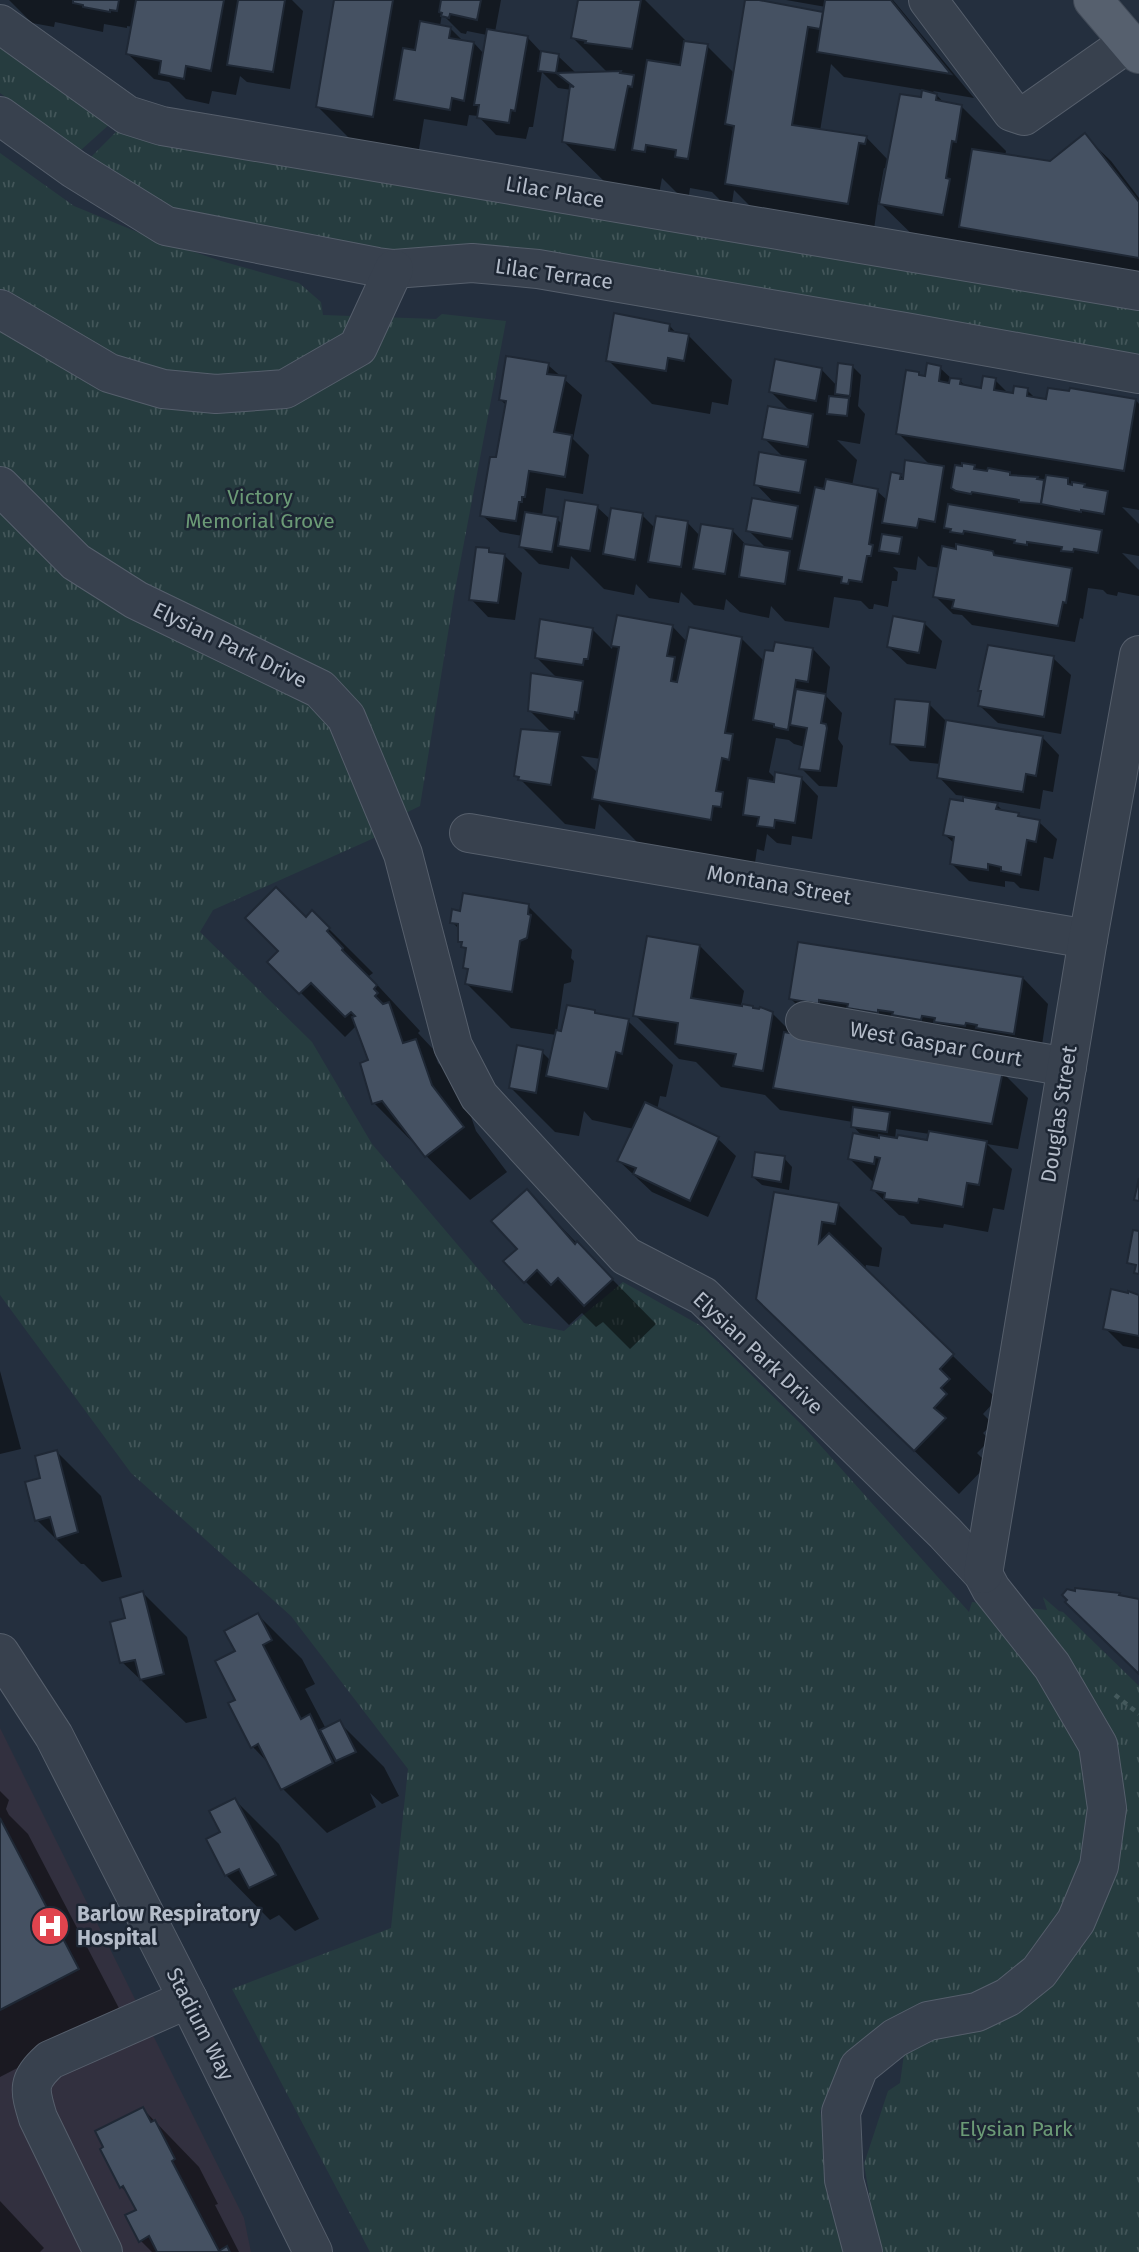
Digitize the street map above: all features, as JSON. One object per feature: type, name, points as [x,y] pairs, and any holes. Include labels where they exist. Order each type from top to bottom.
[{"type":"main road","points":[[1093,0],[1134,48]]},
{"type":"street","points":[[928,0],[1012,112],[1024,116],[1134,48]]},
{"type":"street","name":"Lilac Place","points":[[0,24],[127,115],[162,126],[1139,291]]},
{"type":"street","name":"Lilac Terrace","points":[[0,116],[74,169],[166,226],[394,269],[472,263],[538,269],[1139,374]]},
{"type":"street","points":[[0,309],[109,373],[163,389],[216,394],[285,389],[358,347],[394,269]]},
{"type":"street","name":"Elysian Park Drive","points":[[0,486],[76,562],[136,600],[320,689],[346,717],[403,854],[453,1046],[479,1096],[626,1256],[703,1296],[945,1533],[983,1574],[990,1589],[1052,1667],[1098,1745],[1107,1808],[1099,1866],[1076,1921],[1039,1972],[1008,1997],[977,2012],[928,2021],[895,2038],[859,2067],[841,2112],[844,2180],[863,2252]]},
{"type":"street","name":"Douglas Street","points":[[983,1574],[1088,939],[1139,655]]},
{"type":"street","name":"Montana Street","points":[[469,833],[1088,939]]},
{"type":"street","name":"West Gaspar Court","points":[[805,1021],[1067,1067]]},
{"type":"street","name":"Stadium Way","points":[[0,1653],[54,1736],[313,2252]]},
{"type":"street","points":[[103,2252],[38,2118],[31,2096],[34,2075],[50,2060],[188,1999]]},
{"type":"shaded area","name":"Barlow Respiratory Hospital","points":[[0,1728],[244,2218],[251,2252],[0,2252]]},
{"type":"green space","points":[[0,44],[112,122],[81,150],[0,93]]},
{"type":"green space","points":[[122,126],[1139,307],[1139,356],[374,255],[170,208],[90,158]]},
{"type":"green space","points":[[0,153],[74,206],[147,236],[299,283],[321,302],[323,315],[436,319],[442,314],[506,321],[455,590],[420,806],[379,826],[383,834],[213,910],[200,932],[312,1042],[372,1144],[524,1323],[564,1331],[623,1282],[703,1327],[804,1427],[969,1612],[972,1602],[1047,1610],[1043,1597],[1063,1612],[1139,1686],[1139,2252],[874,2252],[873,2217],[864,2164],[888,2091],[900,2083],[908,2025],[853,2052],[820,2111],[848,2252],[370,2252],[232,1989],[391,1928],[408,1769],[291,1616],[131,1473],[0,1295]]},
{"type":"building","points":[[73,0],[119,0],[117,11],[110,12],[83,7],[73,3]]},
{"type":"building","points":[[136,0],[224,0],[211,71],[186,66],[184,79],[159,74],[161,61],[126,54]]},
{"type":"building","points":[[238,0],[285,0],[273,72],[227,65]]},
{"type":"building","points":[[334,0],[393,0],[373,117],[316,107]]},
{"type":"building","points":[[441,0],[481,0],[477,20],[450,14],[449,18],[441,16]]},
{"type":"building","points":[[578,0],[641,0],[632,49],[585,43],[586,41],[571,38]]},
{"type":"building","points":[[745,0],[759,0],[823,12],[820,29],[808,27],[792,125],[867,136],[865,144],[859,143],[848,204],[725,184],[734,126],[725,124]]},
{"type":"building","points":[[825,0],[891,0],[951,74],[817,52]]},
{"type":"building","points":[[420,21],[451,27],[449,38],[474,42],[464,101],[452,98],[450,110],[394,100],[403,48],[415,50]]},
{"type":"building","points":[[487,29],[528,36],[515,111],[511,110],[509,123],[477,118],[479,105],[474,105]]},
{"type":"building","points":[[684,41],[708,44],[688,159],[675,157],[676,150],[646,145],[645,152],[632,150],[647,60],[680,65]]},
{"type":"building","points":[[541,51],[559,54],[556,73],[538,71]]},
{"type":"building","points":[[621,71],[620,73],[634,75],[632,87],[628,86],[615,150],[562,142],[570,86],[574,87],[556,73]]},
{"type":"building","points":[[922,90],[937,94],[936,100],[962,105],[956,142],[952,141],[946,178],[950,179],[943,215],[879,204],[900,94],[921,97]]},
{"type":"building","points":[[1085,133],[1139,202],[1139,258],[959,227],[972,149],[1050,161]]},
{"type":"building","points":[[614,313],[670,324],[669,331],[689,334],[684,361],[668,358],[666,371],[606,361]]},
{"type":"building","points":[[506,356],[549,363],[547,374],[566,376],[554,432],[572,435],[565,477],[529,471],[525,497],[519,502],[516,521],[480,516],[490,457],[496,457],[506,401],[499,400]]},
{"type":"building","points":[[775,359],[822,368],[816,401],[769,392]]},
{"type":"building","points":[[838,363],[853,365],[850,396],[835,394]]},
{"type":"building","points":[[927,363],[941,366],[939,381],[949,383],[950,378],[961,379],[960,384],[981,388],[983,376],[996,378],[994,390],[1013,393],[1014,386],[1028,388],[1027,396],[1046,399],[1048,388],[1069,391],[1070,388],[1136,399],[1124,471],[896,434],[906,370],[925,376]]},
{"type":"building","points":[[829,396],[849,398],[847,416],[827,414]]},
{"type":"building","points":[[768,406],[813,414],[808,447],[762,439]]},
{"type":"building","points":[[759,452],[806,460],[800,493],[754,485]]},
{"type":"building","points":[[905,460],[944,466],[935,522],[919,519],[917,528],[882,523],[891,472],[901,474],[900,479],[903,479]]},
{"type":"building","points":[[962,463],[975,465],[974,469],[987,471],[988,468],[1010,472],[1010,475],[1044,480],[1041,504],[956,491],[951,488],[955,465],[962,466]]},
{"type":"building","points":[[1046,475],[1068,478],[1068,484],[1085,484],[1084,487],[1108,491],[1104,514],[1041,504]]},
{"type":"building","points":[[826,479],[878,489],[869,544],[873,545],[871,556],[867,556],[862,582],[849,580],[848,584],[841,583],[842,577],[798,570],[815,487],[824,489]]},
{"type":"building","points":[[752,498],[798,506],[792,539],[746,531]]},
{"type":"building","points":[[565,500],[598,505],[590,551],[558,546]]},
{"type":"building","points":[[948,504],[1102,530],[1098,553],[1074,549],[1073,552],[1061,551],[1062,547],[1014,543],[1015,540],[964,531],[963,534],[950,532],[951,529],[944,528]]},
{"type":"building","points":[[611,508],[643,513],[635,560],[603,554]]},
{"type":"building","points":[[525,512],[558,517],[552,552],[519,547]]},
{"type":"building","points":[[656,516],[688,521],[681,567],[648,562]]},
{"type":"building","points":[[701,524],[733,529],[725,574],[693,569]]},
{"type":"building","points":[[882,534],[902,537],[899,554],[879,551]]},
{"type":"building","points":[[744,544],[790,551],[785,584],[739,577]]},
{"type":"building","points":[[956,544],[993,551],[994,555],[1072,568],[1066,603],[1063,602],[1058,626],[952,608],[954,600],[933,597],[942,546],[956,549]]},
{"type":"building","points":[[476,547],[505,554],[498,603],[469,600]]},
{"type":"building","points":[[617,615],[673,625],[667,656],[675,657],[671,681],[677,682],[689,627],[742,637],[725,733],[733,734],[729,760],[722,758],[716,791],[723,792],[721,807],[713,806],[711,820],[592,799],[619,647],[611,646]]},
{"type":"building","points":[[893,616],[925,622],[919,653],[887,647]]},
{"type":"building","points":[[540,619],[593,628],[588,659],[584,659],[583,665],[535,658]]},
{"type":"building","points":[[775,642],[813,648],[808,682],[796,680],[788,730],[753,720],[765,650],[773,651]]},
{"type":"building","points":[[988,645],[1054,656],[1044,717],[978,706],[981,691],[978,691]]},
{"type":"building","points":[[531,673],[583,681],[578,713],[575,712],[574,719],[528,711]]},
{"type":"building","points":[[796,689],[826,694],[821,723],[826,724],[827,728],[820,771],[799,769],[807,728],[790,725]]},
{"type":"building","points":[[895,699],[930,702],[925,747],[890,744]]},
{"type":"building","points":[[946,720],[1043,736],[1036,776],[1026,774],[1023,792],[937,778]]},
{"type":"building","points":[[521,729],[560,732],[551,785],[518,780],[519,777],[514,776]]},
{"type":"building","points":[[775,772],[802,777],[795,823],[775,820],[774,828],[757,826],[759,817],[743,815],[748,778],[774,782]]},
{"type":"building","points":[[963,797],[998,803],[996,809],[1040,820],[1036,842],[1027,840],[1021,875],[1001,871],[1001,867],[988,864],[988,870],[950,864],[954,837],[943,835],[950,799],[963,801]]},
{"type":"building","points":[[276,887],[306,917],[312,910],[330,928],[327,931],[342,950],[377,985],[374,989],[378,993],[375,996],[383,1004],[389,1002],[403,1043],[416,1039],[432,1085],[464,1127],[425,1157],[382,1101],[372,1104],[360,1063],[368,1060],[352,1017],[355,1016],[351,1012],[345,1017],[311,983],[299,994],[267,962],[278,951],[245,918]]},
{"type":"building","points":[[463,893],[529,904],[528,914],[531,915],[527,938],[520,941],[512,992],[465,984],[468,969],[463,968],[466,948],[461,947],[462,942],[458,942],[458,924],[450,923],[452,909],[460,911]]},
{"type":"building","points":[[647,936],[700,945],[691,998],[742,1004],[759,1009],[760,1007],[773,1012],[763,1071],[733,1066],[736,1054],[675,1044],[678,1023],[633,1016]]},
{"type":"building","points":[[798,942],[1023,977],[1014,1034],[976,1028],[977,1025],[966,1023],[965,1026],[934,1022],[935,1018],[922,1016],[921,1020],[892,1015],[893,1012],[878,1010],[878,1013],[847,1008],[848,1004],[819,1000],[819,1004],[789,999]]},
{"type":"building","points":[[567,1005],[629,1019],[622,1054],[616,1052],[608,1089],[546,1076],[556,1030],[561,1031]]},
{"type":"building","points":[[784,1032],[1003,1071],[992,1124],[773,1088]]},
{"type":"building","points":[[517,1045],[543,1050],[536,1093],[509,1088]]},
{"type":"building","points":[[645,1102],[719,1137],[690,1201],[633,1174],[636,1168],[617,1161]]},
{"type":"building","points":[[853,1107],[890,1112],[887,1132],[851,1127]]},
{"type":"building","points":[[929,1131],[987,1141],[979,1185],[967,1183],[963,1207],[919,1199],[918,1203],[884,1199],[885,1193],[871,1190],[880,1158],[875,1157],[874,1164],[848,1159],[853,1133],[879,1138],[879,1135],[897,1138],[898,1135],[927,1140]]},
{"type":"building","points":[[755,1152],[785,1156],[781,1182],[752,1177]]},
{"type":"building","points":[[1139,1178],[1139,1201],[1134,1200]]},
{"type":"building","points":[[527,1189],[575,1244],[577,1241],[613,1279],[584,1306],[558,1278],[551,1285],[537,1270],[524,1283],[503,1261],[517,1249],[491,1221]]},
{"type":"building","points":[[774,1192],[839,1203],[835,1224],[822,1222],[819,1243],[829,1233],[954,1354],[940,1369],[950,1379],[941,1388],[947,1394],[934,1408],[946,1418],[914,1451],[756,1299]]},
{"type":"building","points":[[1133,1230],[1139,1231],[1139,1274],[1134,1273],[1136,1265],[1127,1263]]},
{"type":"building","points":[[1111,1289],[1139,1295],[1139,1336],[1103,1329]]},
{"type":"building","points":[[57,1450],[78,1532],[56,1539],[50,1517],[35,1521],[25,1482],[40,1478],[35,1456]]},
{"type":"building","points":[[1075,1588],[1120,1593],[1119,1595],[1139,1599],[1139,1674],[1065,1602],[1067,1600],[1062,1595],[1067,1589],[1075,1591]]},
{"type":"building","points":[[143,1591],[164,1674],[140,1680],[135,1660],[120,1663],[110,1622],[125,1618],[120,1598]]},
{"type":"building","points":[[258,1613],[272,1640],[263,1645],[301,1719],[310,1714],[333,1763],[281,1790],[258,1744],[251,1748],[228,1703],[235,1700],[215,1661],[235,1651],[224,1631]]},
{"type":"building","points":[[340,1720],[356,1752],[336,1761],[320,1730]]},
{"type":"building","points":[[235,1798],[276,1875],[249,1888],[239,1869],[225,1876],[206,1839],[220,1832],[209,1811]]},
{"type":"building","points":[[0,1818],[79,1969],[0,2010]]},
{"type":"building","points":[[143,2107],[151,2122],[155,2120],[175,2159],[172,2161],[219,2251],[227,2246],[230,2252],[157,2252],[149,2236],[139,2242],[125,2215],[136,2210],[123,2186],[120,2188],[100,2149],[103,2147],[95,2131]]},
{"type":"place","name":"Barlow Respiratory Hospital","points":[[50,1926]]},
{"type":"park label","name":"Victory Memorial Grove","points":[[260,509]]},
{"type":"park label","name":"Elysian Park","points":[[1016,2129]]}]
